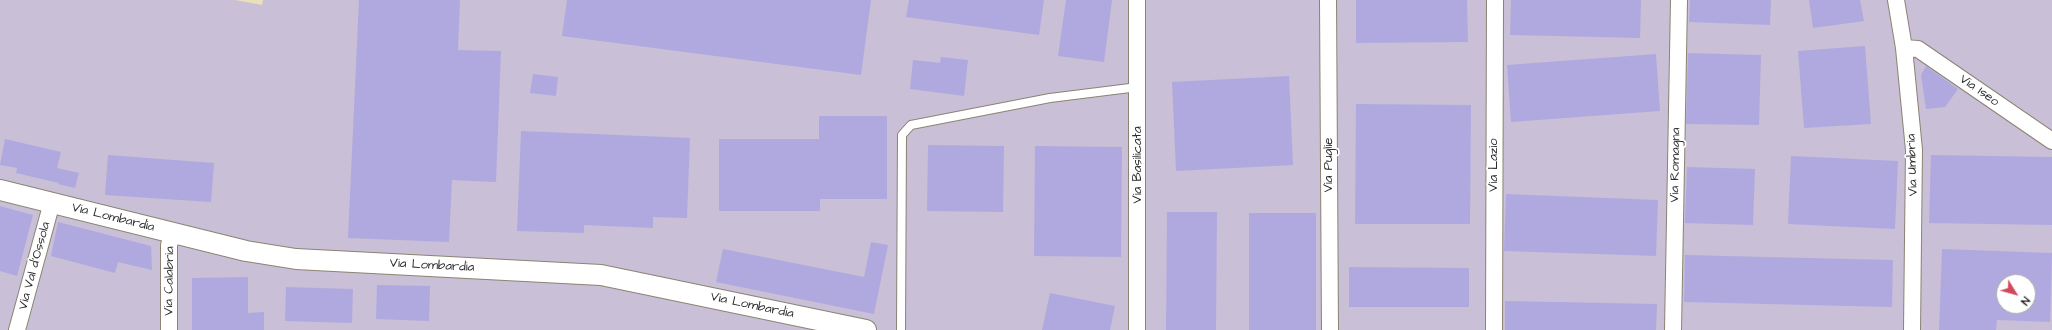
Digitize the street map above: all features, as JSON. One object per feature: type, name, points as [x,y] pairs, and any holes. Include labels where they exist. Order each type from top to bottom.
[{"type":"street","name":"Via Basilicata","points":[[1137,0],[1137,330]]},
{"type":"street","name":"Via Puglie","points":[[1328,0],[1330,330]]},
{"type":"street","name":"Via Lazio","points":[[1494,330],[1495,0]]},
{"type":"street","name":"Via Romagna","points":[[1673,330],[1679,0]]},
{"type":"street","name":"Via Umbria","points":[[1896,0],[1904,48],[1914,150],[1912,330]]},
{"type":"street","name":"Via Iseo","points":[[1904,48],[1918,49],[2052,141]]},
{"type":"street","name":"Via Lombardia","points":[[0,190],[246,251],[296,259],[601,275],[866,330]]},
{"type":"street","name":"Via Val d'Ossola","points":[[18,330],[52,202]]},
{"type":"street","name":"Via Calabria","points":[[169,330],[169,245],[173,233]]},
{"type":"lane","points":[[901,330],[901,151],[902,135],[911,125],[1050,98],[1138,88]]},
{"type":"shaded area","points":[[0,0],[235,0],[262,5],[263,0],[2052,0],[2052,330],[0,330]]},
{"type":"building","points":[[359,0],[460,0],[458,50],[501,51],[496,182],[452,180],[449,242],[348,238]]},
{"type":"building","points":[[567,0],[871,0],[861,75],[562,36]]},
{"type":"building","points":[[909,0],[1044,0],[1039,35],[906,17]]},
{"type":"building","points":[[1066,0],[1112,0],[1104,62],[1058,56]]},
{"type":"building","points":[[1356,0],[1467,0],[1468,42],[1356,43]]},
{"type":"building","points":[[1511,0],[1641,0],[1640,38],[1510,35]]},
{"type":"building","points":[[1690,0],[1771,0],[1770,25],[1689,22]]},
{"type":"building","points":[[1809,0],[1860,0],[1864,21],[1813,28]]},
{"type":"building","points":[[1865,46],[1871,124],[1804,128],[1798,51]]},
{"type":"building","points":[[1688,53],[1761,55],[1759,125],[1686,124]]},
{"type":"building","points":[[1656,54],[1660,111],[1511,122],[1507,65]]},
{"type":"building","points":[[941,57],[968,60],[964,96],[910,89],[913,60],[940,63]]},
{"type":"building","points":[[1926,66],[1958,89],[1945,107],[1926,109],[1921,75]]},
{"type":"building","points":[[533,74],[558,77],[556,96],[530,93]]},
{"type":"building","points":[[1289,76],[1293,165],[1176,171],[1172,82]]},
{"type":"building","points":[[1356,104],[1471,105],[1470,224],[1355,224]]},
{"type":"building","points":[[819,116],[887,116],[887,199],[820,199],[820,211],[719,211],[719,139],[819,139]]},
{"type":"building","points":[[521,131],[690,138],[687,218],[653,217],[653,228],[584,225],[584,233],[517,231]]},
{"type":"building","points":[[5,139],[61,152],[57,168],[79,173],[75,188],[16,173],[17,168],[0,165]]},
{"type":"building","points":[[928,145],[1004,146],[1003,212],[927,211]]},
{"type":"building","points":[[1035,146],[1122,147],[1121,257],[1034,256]]},
{"type":"building","points":[[108,155],[214,163],[211,202],[105,195]]},
{"type":"building","points":[[1931,155],[2052,157],[2052,225],[1929,223]]},
{"type":"building","points":[[1791,156],[1898,161],[1895,229],[1788,224]]},
{"type":"building","points":[[1687,167],[1755,169],[1753,225],[1685,223]]},
{"type":"building","points":[[1506,194],[1658,200],[1656,256],[1504,251]]},
{"type":"building","points":[[0,206],[33,215],[17,276],[0,271]]},
{"type":"building","points":[[1167,212],[1217,212],[1216,330],[1166,330]]},
{"type":"building","points":[[1249,213],[1316,213],[1316,330],[1249,330]]},
{"type":"building","points":[[58,222],[151,246],[152,270],[118,262],[115,273],[51,256]]},
{"type":"building","points":[[871,242],[888,245],[874,314],[716,282],[723,249],[864,277]]},
{"type":"building","points":[[1942,249],[2052,253],[2050,322],[1997,320],[1996,330],[1939,330]]},
{"type":"building","points":[[1685,255],[1893,260],[1892,307],[1684,302]]},
{"type":"building","points":[[1349,267],[1469,268],[1469,307],[1349,307]]},
{"type":"building","points":[[248,277],[248,313],[264,312],[264,330],[192,330],[192,278]]},
{"type":"building","points":[[377,285],[430,286],[429,321],[376,319]]},
{"type":"building","points":[[286,287],[353,289],[352,323],[285,321]]},
{"type":"building","points":[[1050,293],[1115,306],[1110,330],[1042,330]]},
{"type":"building","points":[[1505,301],[1657,304],[1656,330],[1505,330]]}]
